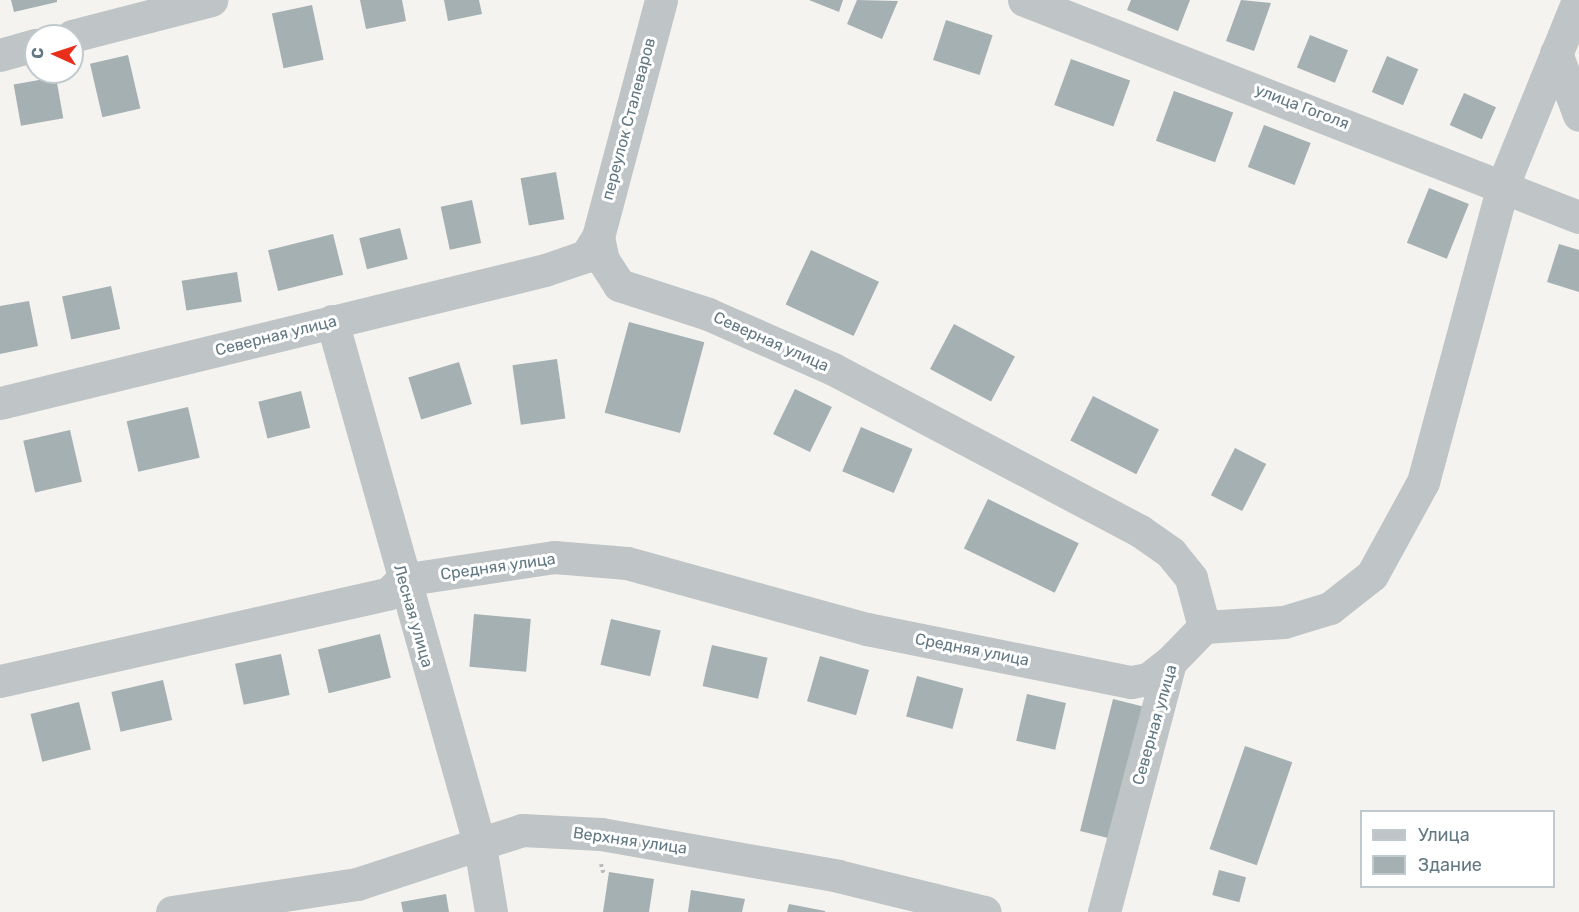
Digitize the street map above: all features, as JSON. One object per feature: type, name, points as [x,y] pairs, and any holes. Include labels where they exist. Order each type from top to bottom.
[{"type":"street","points":[[84,33],[211,0]]},
{"type":"street","name":"переулок Сталеваров","points":[[598,237],[661,0]]},
{"type":"street","name":"улица Гоголя","points":[[1024,0],[1503,185],[1579,217]]},
{"type":"street","points":[[1204,627],[1284,622],[1330,608],[1372,575],[1423,482],[1503,185],[1578,0]]},
{"type":"street","points":[[0,55],[24,48]]},
{"type":"street","points":[[1556,53],[1579,115]]},
{"type":"street","name":"Северная улица","points":[[0,403],[545,270],[586,256],[598,237]]},
{"type":"street","name":"Северная улица","points":[[598,237],[603,260],[619,285],[708,315],[833,369],[1140,531],[1171,553],[1191,578],[1204,627],[1170,662],[1104,912]]},
{"type":"street","name":"Лесная улица","points":[[332,321],[402,580],[480,846],[491,912]]},
{"type":"street","name":"Средняя улица","points":[[0,681],[389,593],[402,580],[554,557],[627,563],[867,629],[1131,682],[1148,679],[1170,662]]},
{"type":"street","name":"Верхняя улица","points":[[171,912],[357,884],[480,846],[522,830],[601,834],[838,876],[986,912]]},
{"type":"building","points":[[11,0],[57,0],[57,2],[14,12]]},
{"type":"building","points":[[360,0],[402,0],[406,21],[366,29]]},
{"type":"building","points":[[444,0],[479,0],[482,14],[448,21]]},
{"type":"building","points":[[809,0],[843,0],[839,12]]},
{"type":"building","points":[[857,0],[898,1],[882,39],[847,24]]},
{"type":"building","points":[[1131,0],[1190,0],[1178,31],[1127,10]]},
{"type":"building","points":[[1241,0],[1271,3],[1254,51],[1226,41]]},
{"type":"building","points":[[312,5],[324,60],[284,68],[272,14]]},
{"type":"building","points":[[946,20],[993,35],[980,75],[933,60]]},
{"type":"building","points":[[1310,35],[1348,50],[1335,83],[1297,67]]},
{"type":"building","points":[[128,55],[140,109],[102,117],[90,64]]},
{"type":"building","points":[[1387,56],[1418,69],[1403,105],[1372,92]]},
{"type":"building","points":[[1071,59],[1130,81],[1113,127],[1054,105]]},
{"type":"building","points":[[14,84],[57,84],[63,118],[21,126]]},
{"type":"building","points":[[1174,91],[1233,113],[1215,162],[1156,141]]},
{"type":"building","points":[[1464,93],[1496,107],[1482,139],[1450,125]]},
{"type":"building","points":[[1264,125],[1311,143],[1295,185],[1248,167]]},
{"type":"building","points":[[556,172],[564,219],[529,226],[521,178]]},
{"type":"building","points":[[1429,188],[1469,204],[1447,259],[1407,243]]},
{"type":"building","points":[[472,200],[481,243],[450,250],[441,207]]},
{"type":"building","points":[[400,228],[408,259],[367,269],[359,238]]},
{"type":"building","points":[[333,234],[343,275],[278,291],[268,250]]},
{"type":"building","points":[[1559,244],[1579,250],[1579,292],[1547,282]]},
{"type":"building","points":[[811,250],[879,282],[854,336],[786,304]]},
{"type":"building","points":[[237,272],[242,302],[186,310],[182,281]]},
{"type":"building","points":[[111,286],[120,329],[71,339],[62,296]]},
{"type":"building","points":[[29,301],[38,346],[0,354],[0,306]]},
{"type":"building","points":[[629,322],[704,342],[680,433],[605,413]]},
{"type":"building","points":[[954,324],[1015,356],[991,401],[930,369]]},
{"type":"building","points":[[557,359],[565,418],[521,425],[512,365]]},
{"type":"building","points":[[459,362],[472,404],[421,420],[408,377]]},
{"type":"building","points":[[795,389],[832,407],[810,452],[773,434]]},
{"type":"building","points":[[301,391],[310,428],[268,439],[258,402]]},
{"type":"building","points":[[1093,396],[1159,430],[1136,474],[1070,441]]},
{"type":"building","points":[[188,407],[200,458],[138,472],[127,421]]},
{"type":"building","points":[[861,427],[913,449],[894,493],[842,471]]},
{"type":"building","points":[[70,430],[82,482],[35,492],[23,441]]},
{"type":"building","points":[[1235,448],[1266,464],[1242,511],[1211,495]]},
{"type":"building","points":[[988,499],[1079,543],[1055,593],[964,548]]},
{"type":"building","points":[[474,614],[531,619],[526,672],[469,667]]},
{"type":"building","points":[[611,619],[661,630],[650,676],[600,665]]},
{"type":"building","points":[[380,634],[391,678],[329,693],[318,649]]},
{"type":"building","points":[[712,645],[768,658],[758,699],[703,686]]},
{"type":"building","points":[[281,654],[290,695],[244,705],[235,664]]},
{"type":"building","points":[[820,656],[869,670],[856,715],[807,701]]},
{"type":"building","points":[[917,676],[963,688],[952,729],[906,717]]},
{"type":"building","points":[[163,680],[172,720],[121,732],[111,692]]},
{"type":"building","points":[[1027,694],[1066,703],[1055,750],[1016,741]]},
{"type":"building","points":[[1113,699],[1150,708],[1117,840],[1080,831]]},
{"type":"building","points":[[79,702],[91,750],[42,762],[30,714]]},
{"type":"building","points":[[1245,746],[1292,762],[1257,865],[1210,849]]},
{"type":"building","points":[[1219,870],[1246,877],[1239,902],[1212,895]]},
{"type":"building","points":[[609,872],[654,879],[649,912],[603,912]]},
{"type":"building","points":[[691,890],[745,899],[742,912],[688,912]]},
{"type":"building","points":[[446,894],[449,912],[403,912],[401,902]]},
{"type":"building","points":[[789,904],[825,911],[825,912],[787,912]]}]
